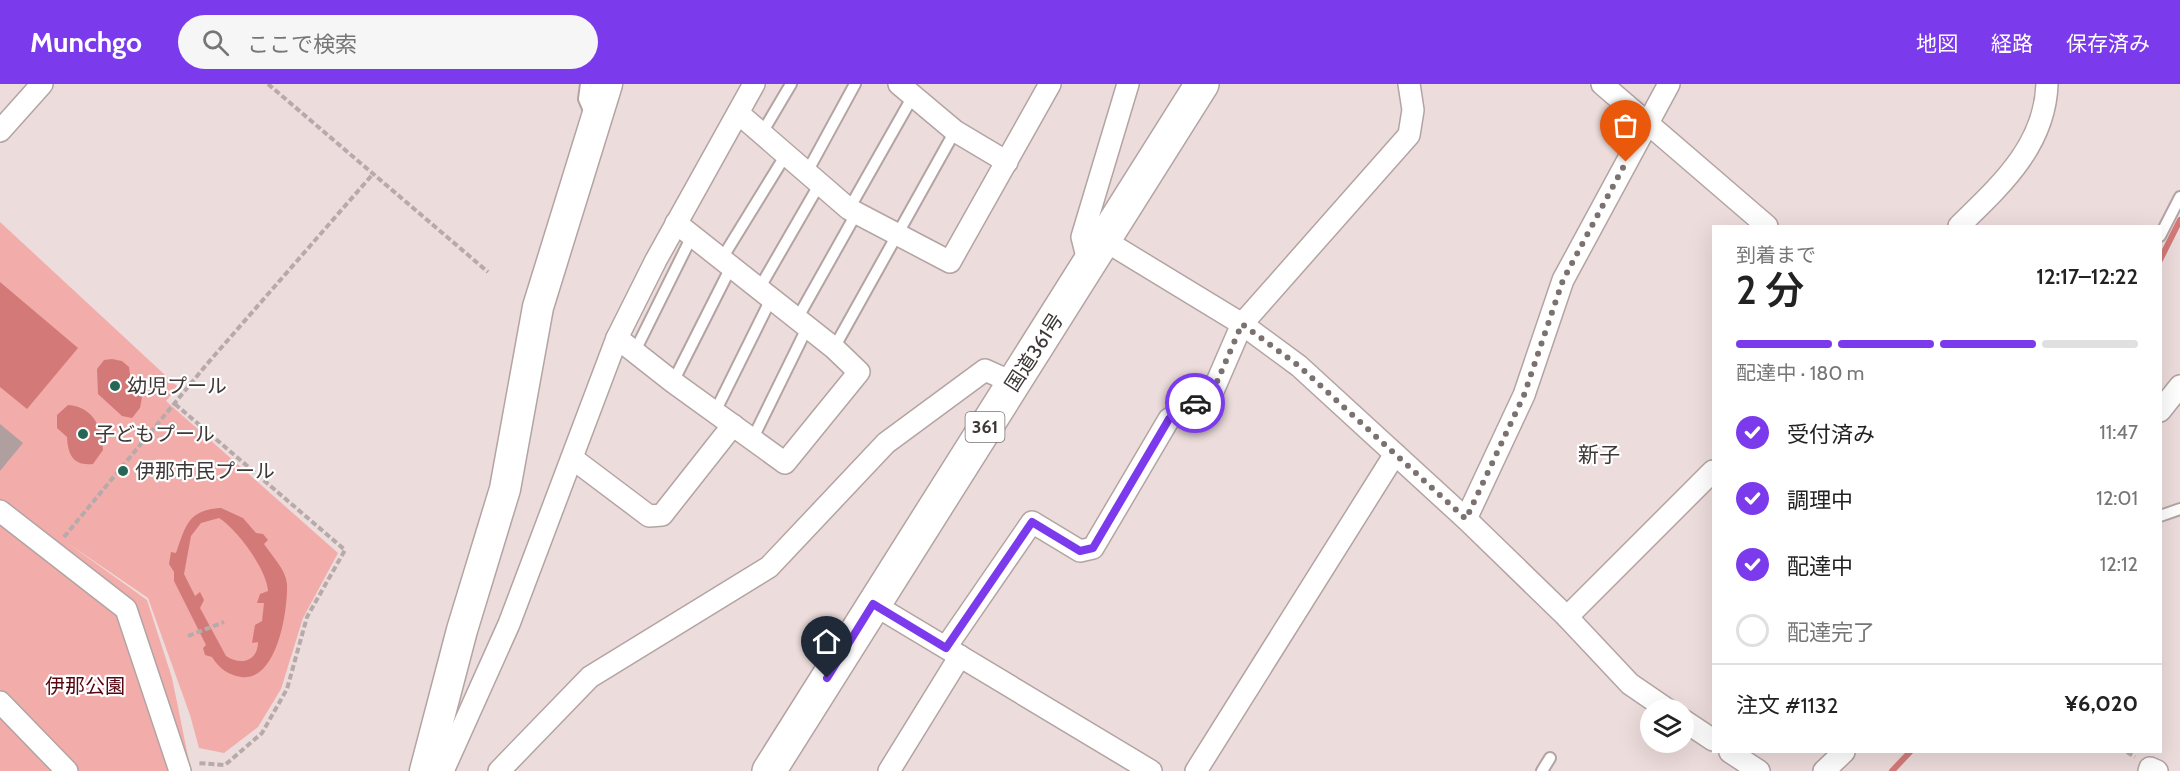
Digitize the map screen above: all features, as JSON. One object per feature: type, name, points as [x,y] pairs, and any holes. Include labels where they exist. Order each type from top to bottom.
[{"type":"highway","name":"国道361号","points":[[769,771],[1202,84]]},
{"type":"street","points":[[0,131],[42,84]]},
{"type":"street","points":[[425,771],[462,630],[505,489],[538,307],[607,84]]},
{"type":"street","points":[[443,771],[509,624],[617,338],[684,230],[738,112],[754,84]]},
{"type":"street","points":[[738,112],[785,156],[853,211],[950,262],[1050,84]]},
{"type":"street","points":[[1128,84],[1082,237],[1097,252],[1242,324],[1299,366],[1466,519],[1567,617],[1630,684],[1652,699]]},
{"type":"street","points":[[889,771],[953,652],[1032,522],[1080,551],[1093,548],[1169,419],[1213,391],[1242,324],[1408,135],[1413,110],[1409,84]]},
{"type":"street","points":[[1602,84],[1766,225]]},
{"type":"street","points":[[1466,519],[1524,395],[1563,280],[1669,84]]},
{"type":"street","points":[[1960,225],[1994,193],[2025,156],[2037,134],[2047,84]]},
{"type":"street","points":[[906,90],[954,131],[1007,162]]},
{"type":"street","points":[[617,338],[673,382],[785,463],[859,372],[834,348],[684,230]]},
{"type":"street","points":[[499,771],[590,677],[769,567],[886,442],[985,370],[1014,383]]},
{"type":"street","points":[[2162,408],[2180,386]]},
{"type":"street","points":[[572,458],[649,516],[662,515],[733,425]]},
{"type":"street","points":[[1196,771],[1395,454]]},
{"type":"street","points":[[1567,617],[1712,472]]},
{"type":"street","points":[[0,511],[126,609],[180,767]]},
{"type":"street","points":[[873,604],[1151,771]]},
{"type":"street","points":[[0,702],[67,771]]},
{"type":"street","points":[[1694,727],[1712,739]]},
{"type":"street","points":[[1732,753],[1759,771]]},
{"type":"street","points":[[1824,771],[1843,753]]},
{"type":"street","points":[[2149,771],[2150,768],[2157,771]]},
{"type":"lane","points":[[586,84],[584,99],[595,124]]},
{"type":"lane","points":[[762,134],[791,84]]},
{"type":"lane","points":[[715,412],[855,84]]},
{"type":"lane","points":[[752,440],[906,90]]},
{"type":"lane","points":[[834,348],[954,131]]},
{"type":"lane","points":[[673,382],[726,263],[785,156]]},
{"type":"lane","points":[[2162,232],[2180,197]]},
{"type":"lane","points":[[635,351],[684,230]]},
{"type":"lane","points":[[2162,515],[2180,509]]},
{"type":"lane","points":[[1542,771],[1550,758]]},
{"type":"path","points":[[268,84],[488,273]]},
{"type":"path","points":[[51,551],[372,175]]},
{"type":"path","points":[[175,404],[345,550],[307,617],[287,688],[262,733],[225,765],[180,767]]},
{"type":"path","points":[[188,636],[224,622]]},
{"type":"green space","name":"伊那市民プール","points":[[0,222],[178,387],[166,401],[338,553],[303,618],[281,689],[258,727],[224,753],[199,748],[190,715],[148,598],[66,542],[147,600],[172,678],[191,771],[0,771]]},
{"type":"shaded area","points":[[0,282],[78,348],[27,409],[0,387]]},
{"type":"shaded area","name":"幼児プール","points":[[104,360],[122,361],[129,367],[131,382],[142,397],[140,408],[132,418],[122,416],[98,394],[97,369]]},
{"type":"shaded area","name":"子どもプール","points":[[68,405],[90,414],[101,434],[103,450],[93,464],[81,463],[73,458],[67,437],[57,428],[57,415]]},
{"type":"shaded area","points":[[221,508],[243,518],[256,533],[263,534],[268,540],[264,544],[286,579],[287,596],[278,642],[272,657],[264,668],[253,676],[232,675],[221,668],[212,657],[205,655],[203,648],[206,645],[174,581],[174,572],[169,564],[171,552],[176,553],[190,521],[201,512]],"holes":[[[219,518],[242,540],[257,562],[268,591],[260,594],[257,603],[264,603],[262,621],[255,625],[252,643],[258,642],[255,654],[243,661],[226,656],[200,608],[204,600],[200,592],[195,596],[184,574],[191,536],[201,523]]]},
{"type":"building","points":[[0,424],[23,443],[0,471]]},
{"type":"waterway","points":[[2162,256],[2180,220]]},
{"type":"waterway","points":[[1892,771],[1909,753]]},
{"type":"way so far","points":[[1195,403],[1213,391],[1242,324],[1299,366],[1466,519],[1524,395],[1563,280],[1626,162]]},
{"type":"place","name":"幼児プール","points":[[115,386]]},
{"type":"place","name":"子どもプール","points":[[83,434]]},
{"type":"place","name":"伊那市民プール","points":[[123,471]]},
{"type":"district","name":"新子","points":[[1599,455]]},
{"type":"route","points":[[827,678],[873,604],[946,648],[1032,522],[1080,551],[1093,548],[1169,419],[1195,403]]},
{"type":"park label","name":"伊那公園","points":[[85,686]]}]
